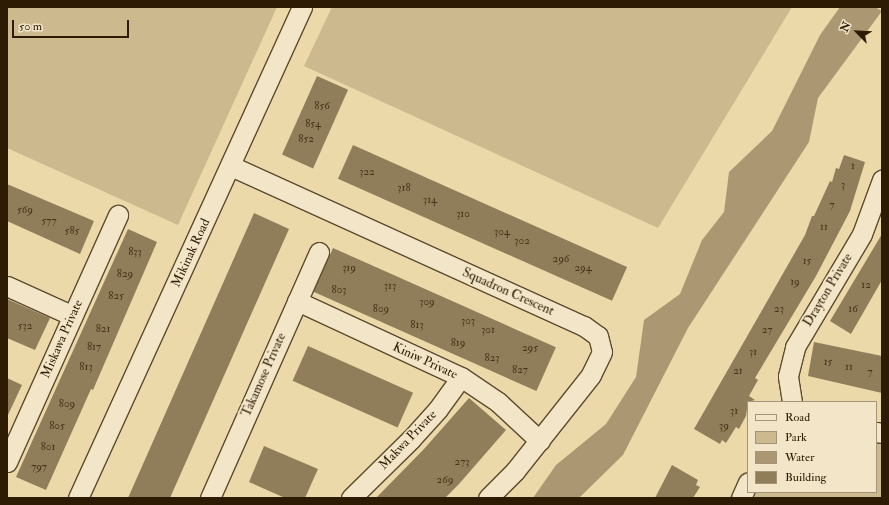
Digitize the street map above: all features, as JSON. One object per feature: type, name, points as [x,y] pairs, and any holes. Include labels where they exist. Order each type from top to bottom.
[{"type":"street","name":"Mikinak Road","points":[[78,498],[231,166],[302,7]]},
{"type":"street","name":"Squadron Crescent","points":[[231,166],[593,331],[602,344],[599,362],[540,441],[488,498]]},
{"type":"street","name":"Drayton Private","points":[[792,401],[788,376],[795,347],[862,234],[882,180]]},
{"type":"street","name":"Miskawa Private","points":[[7,462],[14,428],[72,316],[118,215]]},
{"type":"street","name":"Takamose Private","points":[[215,496],[319,252]]},
{"type":"street","points":[[7,286],[72,316]]},
{"type":"street","name":"Kiniw Private","points":[[297,301],[461,377],[498,402],[540,441]]},
{"type":"street","name":"Makwa Private","points":[[351,498],[411,439],[438,409],[461,377]]},
{"type":"street","points":[[741,498],[747,484]]},
{"type":"green space","points":[[7,7],[277,7],[178,225],[7,148]]},
{"type":"green space","points":[[332,7],[792,7],[658,228],[304,66]]},
{"type":"green space","points":[[877,442],[882,444],[882,498],[754,498],[756,493],[877,493]]},
{"type":"water","points":[[840,7],[875,7],[882,11],[818,98],[809,142],[688,328],[623,455],[579,498],[533,498],[556,465],[606,424],[636,377],[644,320],[680,294],[702,240],[724,212],[729,172],[772,131],[820,35]]},
{"type":"building","points":[[317,76],[348,90],[313,168],[282,155]]},
{"type":"building","points":[[353,145],[627,267],[612,301],[338,179]]},
{"type":"building","points":[[844,155],[865,162],[850,211],[816,276],[755,378],[758,380],[749,396],[755,400],[747,401],[746,416],[739,429],[736,427],[726,443],[722,440],[720,444],[694,429],[805,235],[812,216],[814,216],[830,181],[832,182],[836,168],[839,169]]},
{"type":"building","points":[[7,184],[94,221],[80,254],[7,221]]},
{"type":"building","points":[[254,213],[289,229],[170,498],[128,498]]},
{"type":"building","points":[[128,229],[157,242],[93,390],[91,389],[46,490],[16,477]]},
{"type":"building","points":[[882,234],[882,280],[851,334],[830,321]]},
{"type":"building","points":[[333,248],[556,347],[536,391],[313,292]]},
{"type":"building","points":[[7,299],[50,318],[35,350],[7,338]]},
{"type":"building","points":[[814,342],[882,356],[882,393],[808,376]]},
{"type":"building","points":[[308,346],[413,393],[398,427],[293,381]]},
{"type":"building","points":[[7,378],[22,385],[7,417]]},
{"type":"building","points":[[469,398],[506,430],[459,484],[445,498],[376,498],[424,449]]},
{"type":"building","points":[[264,446],[318,469],[305,498],[285,498],[249,482]]},
{"type":"building","points":[[672,465],[698,480],[696,485],[700,487],[693,498],[655,498]]}]
